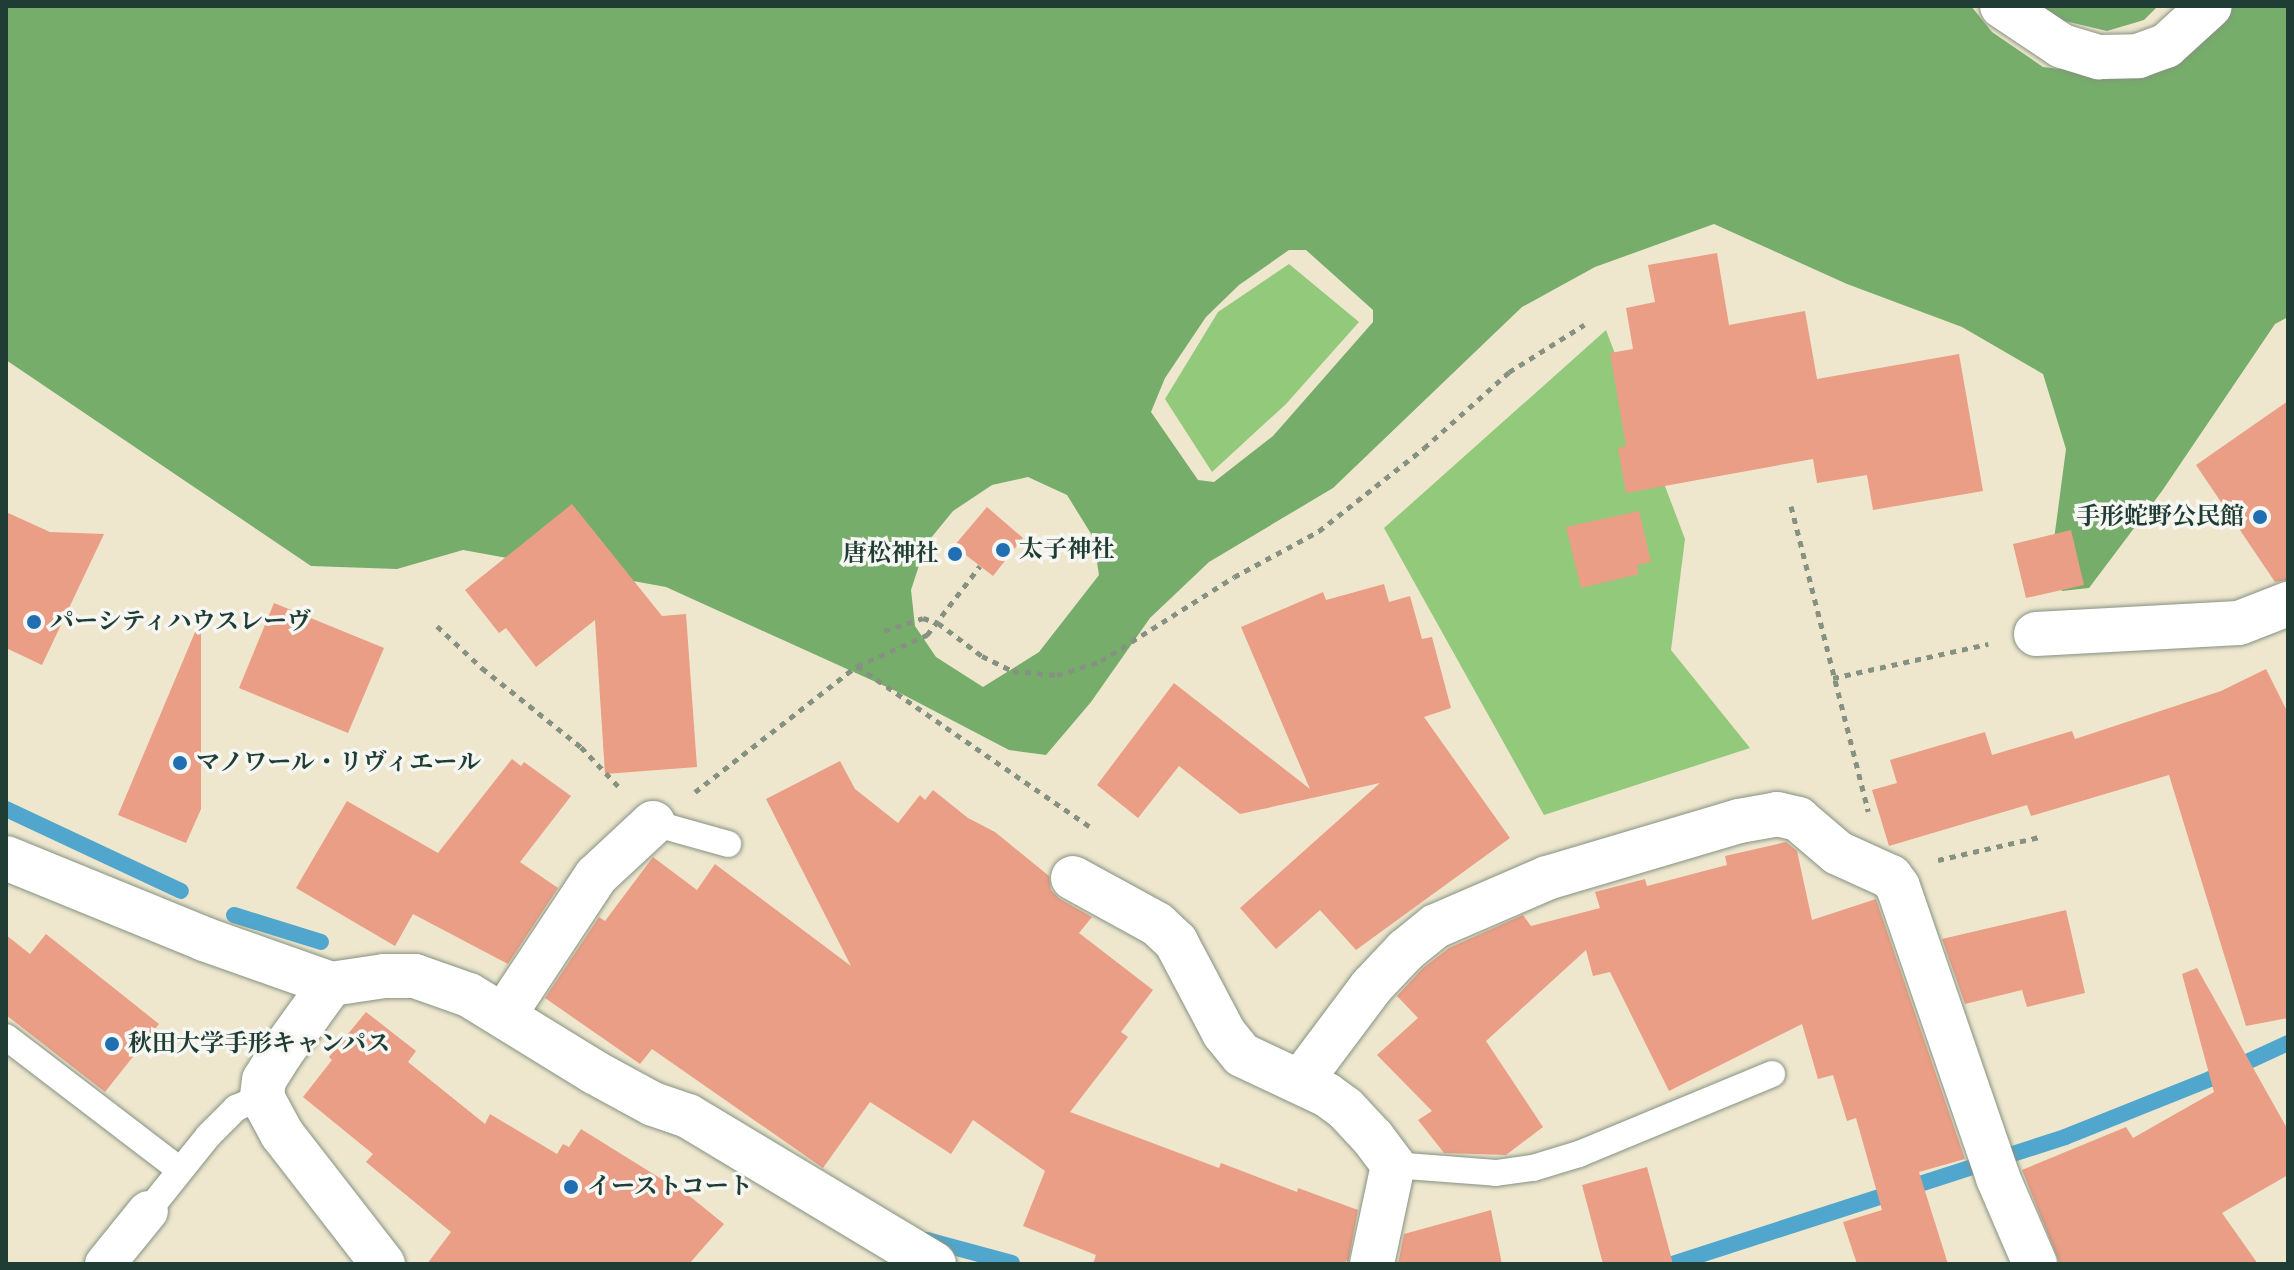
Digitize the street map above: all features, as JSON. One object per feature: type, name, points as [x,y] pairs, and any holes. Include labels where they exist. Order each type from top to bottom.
[{"type":"street","points":[[2002,6],[2062,46],[2099,57],[2138,56],[2166,46],[2210,6]]},
{"type":"street","points":[[2036,634],[2239,623],[2288,604]]},
{"type":"street","points":[[1300,1082],[1362,999],[1406,950],[1436,926],[1547,878],[1739,821],[1777,814],[1798,819],[1838,853],[1891,877],[1998,1178],[2035,1264]]},
{"type":"street","points":[[504,1015],[596,876],[653,823]]},
{"type":"street","points":[[6,858],[204,939],[331,984],[384,976],[415,976],[469,995],[653,1104],[688,1116],[934,1264]]},
{"type":"street","points":[[1073,878],[1157,924],[1176,942],[1224,1033],[1242,1055],[1300,1082],[1345,1108],[1393,1165],[1372,1264]]},
{"type":"street","points":[[331,984],[264,1080],[262,1097],[282,1134],[383,1264]]},
{"type":"street","points":[[105,1264],[148,1211]]},
{"type":"lane","points":[[653,823],[728,844]]},
{"type":"lane","points":[[6,1037],[180,1170]]},
{"type":"lane","points":[[1393,1165],[1496,1173],[1533,1168],[1606,1143],[1772,1074]]},
{"type":"lane","points":[[148,1211],[236,1108],[262,1097]]},
{"type":"path","points":[[884,631],[923,618],[938,623],[982,656],[1013,671],[1057,675],[1101,661],[1234,577],[1319,531],[1424,448],[1509,372],[1584,325]]},
{"type":"path","points":[[1791,506],[1849,734]]},
{"type":"path","points":[[437,626],[482,668],[581,747],[653,823],[857,666],[927,635],[980,566]]},
{"type":"path","points":[[1833,678],[2036,634]]},
{"type":"path","points":[[857,666],[1081,818],[1100,835]]},
{"type":"path","points":[[1891,877],[1912,867],[2039,837]]},
{"type":"green space","points":[[6,6],[1971,6],[1992,32],[2043,67],[2128,77],[2199,46],[2228,6],[2288,6],[2288,317],[2275,324],[2162,491],[2089,588],[2062,591],[2050,570],[2066,449],[2043,374],[1962,327],[1847,284],[1714,224],[1595,267],[1522,307],[1333,488],[1209,562],[1150,618],[1091,702],[1046,755],[1009,750],[900,693],[666,587],[463,550],[397,569],[311,566],[6,360]],"holes":[[[1289,250],[1306,250],[1373,310],[1373,322],[1273,436],[1214,482],[1198,480],[1151,412],[1165,378],[1206,317],[1239,285]],[[1028,477],[1067,495],[1093,537],[1099,575],[1039,652],[983,687],[936,657],[915,626],[911,590],[926,544],[953,511],[992,485]]]},
{"type":"green space","points":[[2033,6],[2158,6],[2144,20],[2107,31],[2052,18]]},
{"type":"green space","points":[[1289,264],[1359,322],[1286,404],[1212,472],[1165,399],[1218,312]]},
{"type":"green space","points":[[1606,330],[1685,539],[1671,650],[1750,748],[1544,815],[1384,528]]},
{"type":"building","points":[[1717,253],[1729,325],[1805,311],[1817,379],[1959,354],[1983,491],[1873,510],[1867,475],[1817,483],[1813,459],[1626,493],[1618,448],[1626,446],[1610,353],[1633,349],[1626,308],[1655,302],[1648,265]]},
{"type":"building","name":"手形蛇野公民館","points":[[2288,401],[2288,580],[2275,582],[2196,465]]},
{"type":"building","points":[[572,504],[662,616],[686,614],[697,767],[605,774],[595,620],[536,667],[506,628],[499,633],[465,590]]},
{"type":"building","points":[[987,507],[1023,538],[993,576],[954,546]]},
{"type":"building","points":[[1639,511],[1651,562],[1637,565],[1639,574],[1581,588],[1566,527]]},
{"type":"building","name":"パーシティハウスレーヴ","points":[[6,512],[50,532],[104,534],[42,665],[6,648]]},
{"type":"building","points":[[2071,530],[2084,585],[2026,598],[2013,544]]},
{"type":"building","points":[[1384,584],[1389,602],[1410,596],[1422,639],[1432,637],[1451,708],[1424,717],[1510,838],[1356,950],[1320,910],[1276,949],[1240,908],[1380,783],[1240,814],[1179,766],[1138,818],[1097,785],[1174,683],[1310,789],[1241,627],[1323,592],[1326,600]]},
{"type":"building","points":[[274,603],[384,648],[348,733],[239,688]]},
{"type":"building","name":"マノワール・リヴィエール","points":[[201,618],[201,809],[186,843],[118,815]]},
{"type":"building","points":[[2266,669],[2288,713],[2288,1018],[2246,1026],[2169,775],[2031,816],[2027,805],[1889,846],[1872,790],[1897,783],[1890,760],[1985,732],[1992,755],[2072,731],[2075,739],[2221,691]]},
{"type":"building","points":[[512,759],[521,766],[524,762],[571,796],[520,862],[558,888],[508,964],[413,914],[395,946],[296,888],[347,801],[438,853]]},
{"type":"building","points":[[840,761],[855,789],[898,823],[920,795],[925,800],[933,790],[968,818],[995,832],[1049,876],[1051,890],[1060,899],[1092,917],[1079,933],[1153,990],[1121,1032],[1128,1037],[1070,1112],[1219,1168],[1221,1163],[1297,1192],[1298,1188],[1358,1210],[1348,1264],[1346,1260],[1345,1264],[1093,1264],[1096,1255],[1023,1226],[1045,1171],[973,1120],[951,1154],[870,1102],[823,1168],[652,1049],[640,1064],[545,998],[599,917],[605,921],[653,857],[697,890],[715,864],[851,966],[766,799]]},
{"type":"building","points":[[1786,842],[1797,851],[1812,920],[1876,899],[1965,1159],[1919,1172],[1948,1264],[1857,1264],[1843,1222],[1882,1210],[1856,1118],[1847,1121],[1833,1075],[1818,1079],[1802,1024],[1669,1091],[1610,972],[1593,976],[1586,950],[1486,1041],[1543,1127],[1506,1155],[1444,1153],[1418,1120],[1432,1111],[1377,1055],[1418,1018],[1397,996],[1423,968],[1449,948],[1523,915],[1531,926],[1600,908],[1595,892],[1645,879],[1647,886],[1727,865],[1725,856]]},
{"type":"building","points":[[2066,910],[2085,993],[2027,1007],[2022,990],[1965,1004],[1942,939]]},
{"type":"building","points":[[46,934],[159,1024],[105,1092],[6,1015],[6,935],[30,954]]},
{"type":"building","points":[[2197,968],[2288,1130],[2288,1175],[2222,1213],[2258,1264],[2060,1264],[2022,1170],[2126,1127],[2133,1138],[2214,1092],[2182,974]]},
{"type":"building","points":[[366,1012],[416,1051],[408,1062],[485,1124],[490,1114],[557,1154],[563,1144],[569,1147],[581,1129],[692,1198],[724,1224],[689,1264],[427,1264],[451,1232],[366,1162],[373,1154],[303,1097],[332,1060],[329,1057]]},
{"type":"building","points":[[1647,1167],[1673,1264],[1603,1264],[1582,1185]]},
{"type":"building","points":[[1491,1210],[1502,1264],[1398,1264],[1404,1234]]},
{"type":"waterway","points":[[6,809],[181,891]]},
{"type":"waterway","points":[[234,915],[321,942]]},
{"type":"waterway","points":[[1672,1264],[2065,1137],[2210,1079],[2288,1043]]},
{"type":"waterway","points":[[927,1240],[1012,1263]]},
{"type":"place","name":"手形蛇野公民館","points":[[2260,517]]},
{"type":"place","name":"太子神社","points":[[1003,550]]},
{"type":"place","name":"唐松神社","points":[[955,554]]},
{"type":"place","name":"パーシティハウスレーヴ","points":[[34,622]]},
{"type":"place","name":"マノワール・リヴィエール","points":[[180,763]]},
{"type":"place","name":"秋田大学手形キャンパス","points":[[112,1044]]},
{"type":"place","name":"イーストコート","points":[[571,1187]]}]
